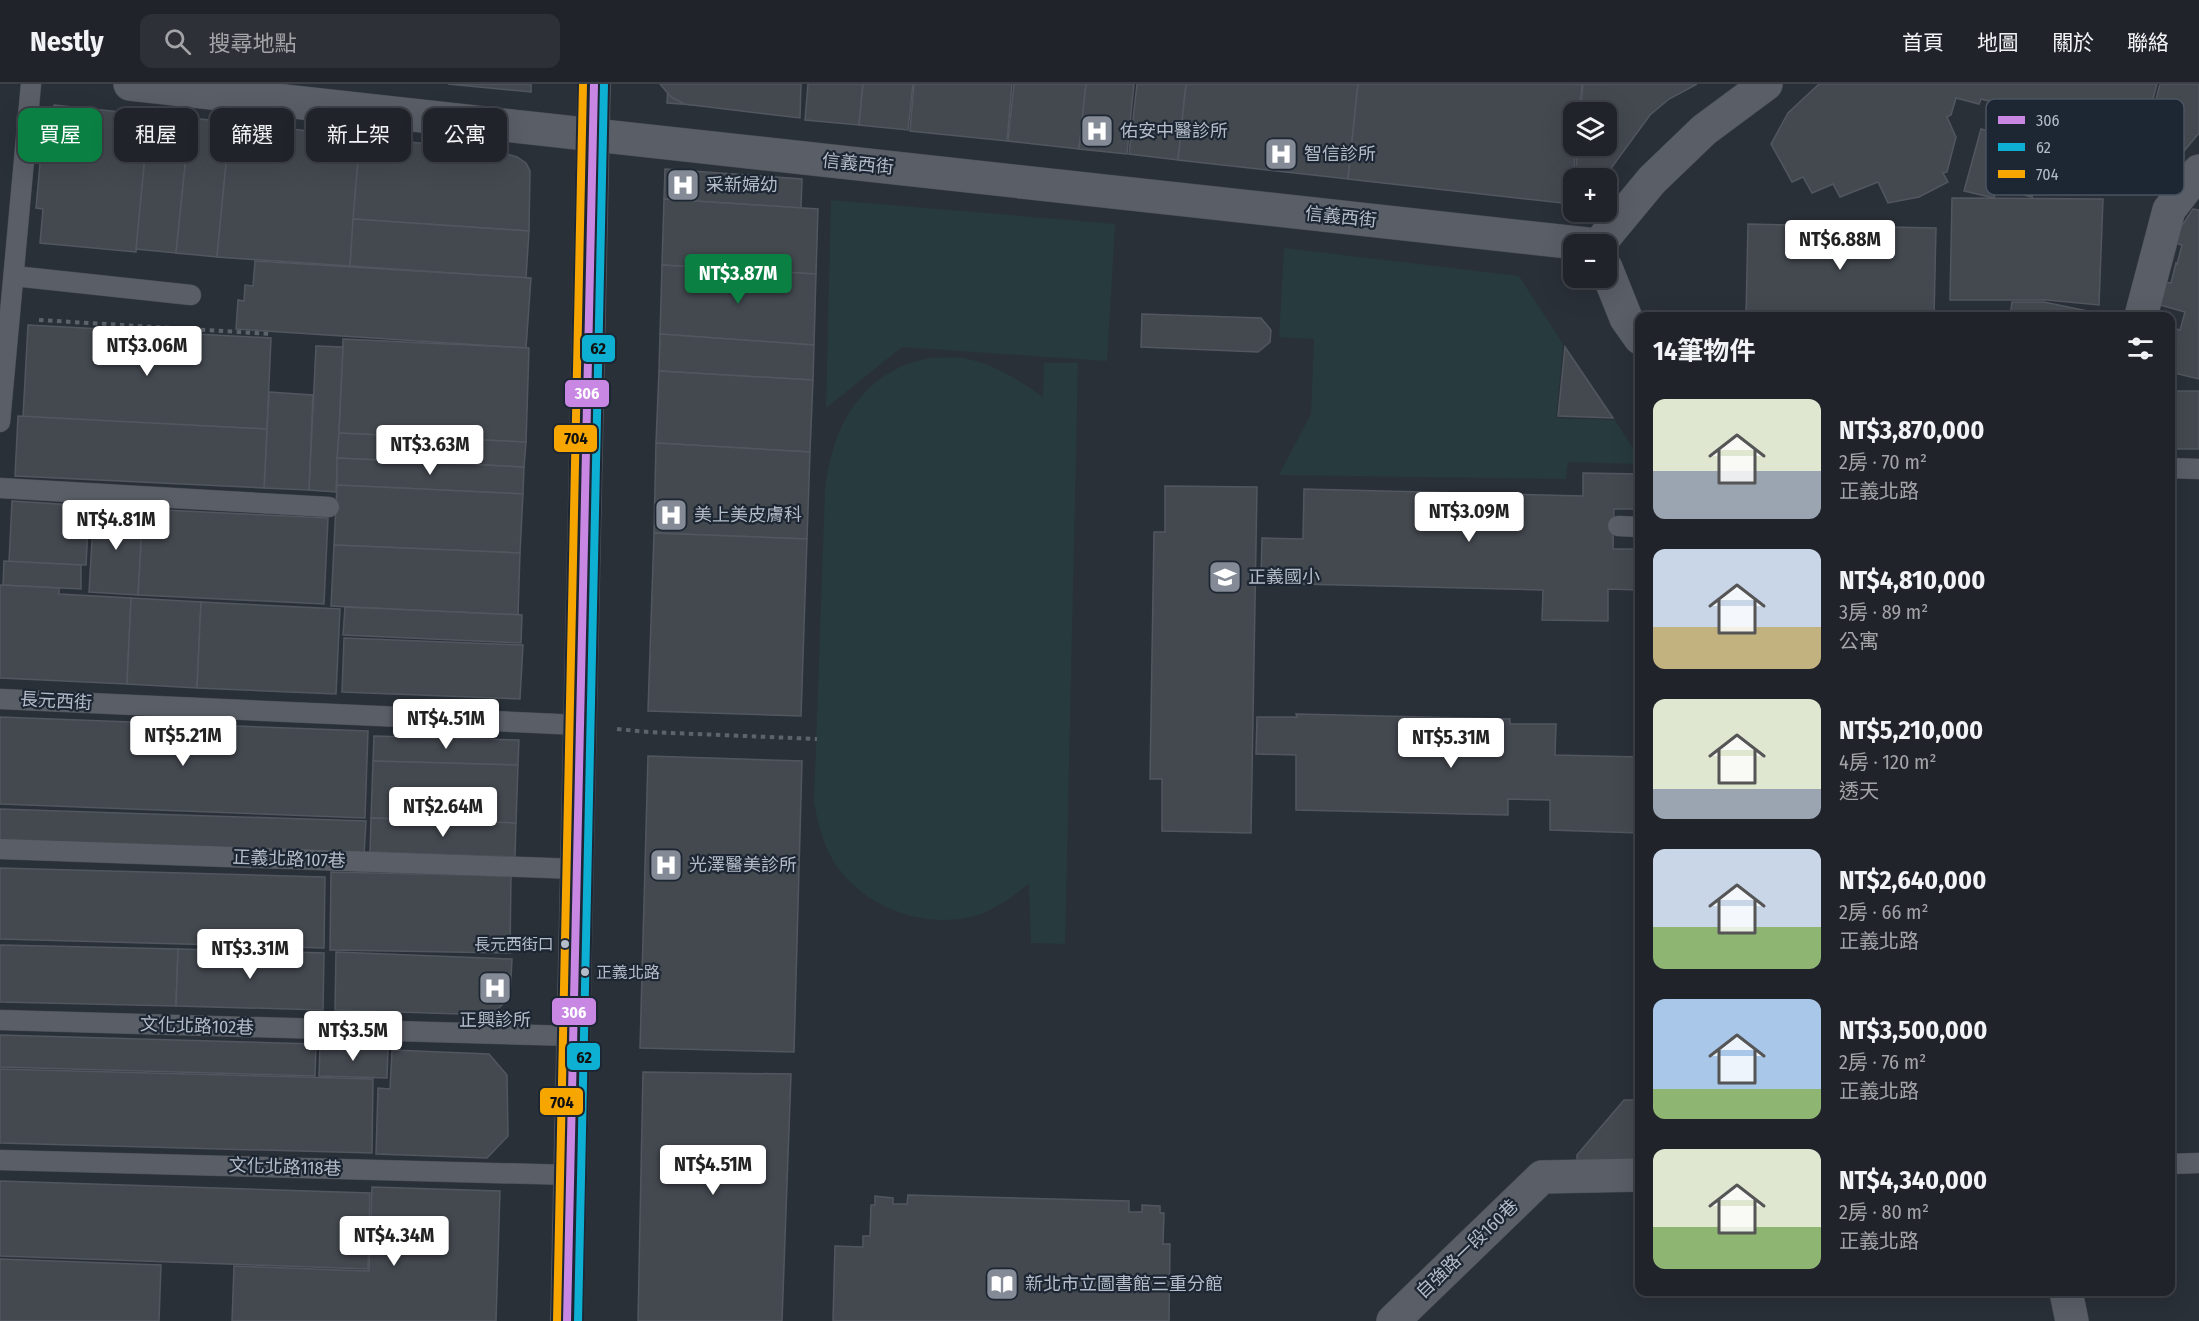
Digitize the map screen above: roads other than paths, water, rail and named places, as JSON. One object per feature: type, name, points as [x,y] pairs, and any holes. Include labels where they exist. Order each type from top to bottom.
[{"type":"street","name":"信義西街","points":[[130,84],[1563,241]]},
{"type":"street","points":[[567,1321],[594,84]]},
{"type":"street","points":[[1607,234],[1652,180],[1704,130],[1766,84]]},
{"type":"street","points":[[2184,190],[2199,171]]},
{"type":"street","points":[[2141,312],[2169,210],[2181,195]]},
{"type":"street","points":[[1614,288],[1626,318],[1635,331]]},
{"type":"street","name":"自強路一段160巷","points":[[1393,1321],[1542,1177],[1635,1175]]},
{"type":"street","points":[[2067,1296],[2072,1321]]},
{"type":"lane","points":[[0,422],[31,84]]},
{"type":"lane","points":[[14,276],[191,295]]},
{"type":"lane","points":[[2175,468],[2199,469]]},
{"type":"lane","points":[[0,488],[329,507]]},
{"type":"lane","points":[[1618,526],[1635,526]]},
{"type":"lane","name":"長元西街","points":[[0,699],[580,725]]},
{"type":"lane","name":"正義北路107巷","points":[[0,849],[577,869]]},
{"type":"lane","name":"文化北路102巷","points":[[0,1020],[574,1036]]},
{"type":"lane","name":"文化北路118巷","points":[[0,1160],[571,1175]]},
{"type":"lane","points":[[2175,1164],[2199,1163]]},
{"type":"place","name":"佑安中醫診所","points":[[1097,131]]},
{"type":"place","name":"智信診所","points":[[1281,154]]},
{"type":"place","name":"采新婦幼","points":[[683,185]]},
{"type":"place","name":"美上美皮膚科","points":[[671,515]]},
{"type":"place","name":"正義國小","points":[[1225,577]]},
{"type":"place","name":"光澤醫美診所","points":[[666,865]]},
{"type":"place","name":"長元西街口","points":[[565,944]]},
{"type":"place","name":"正義北路","points":[[585,972]]},
{"type":"place","name":"正興診所","points":[[495,988]]},
{"type":"place","name":"新北市立圖書館三重分館","points":[[1002,1284]]}]
